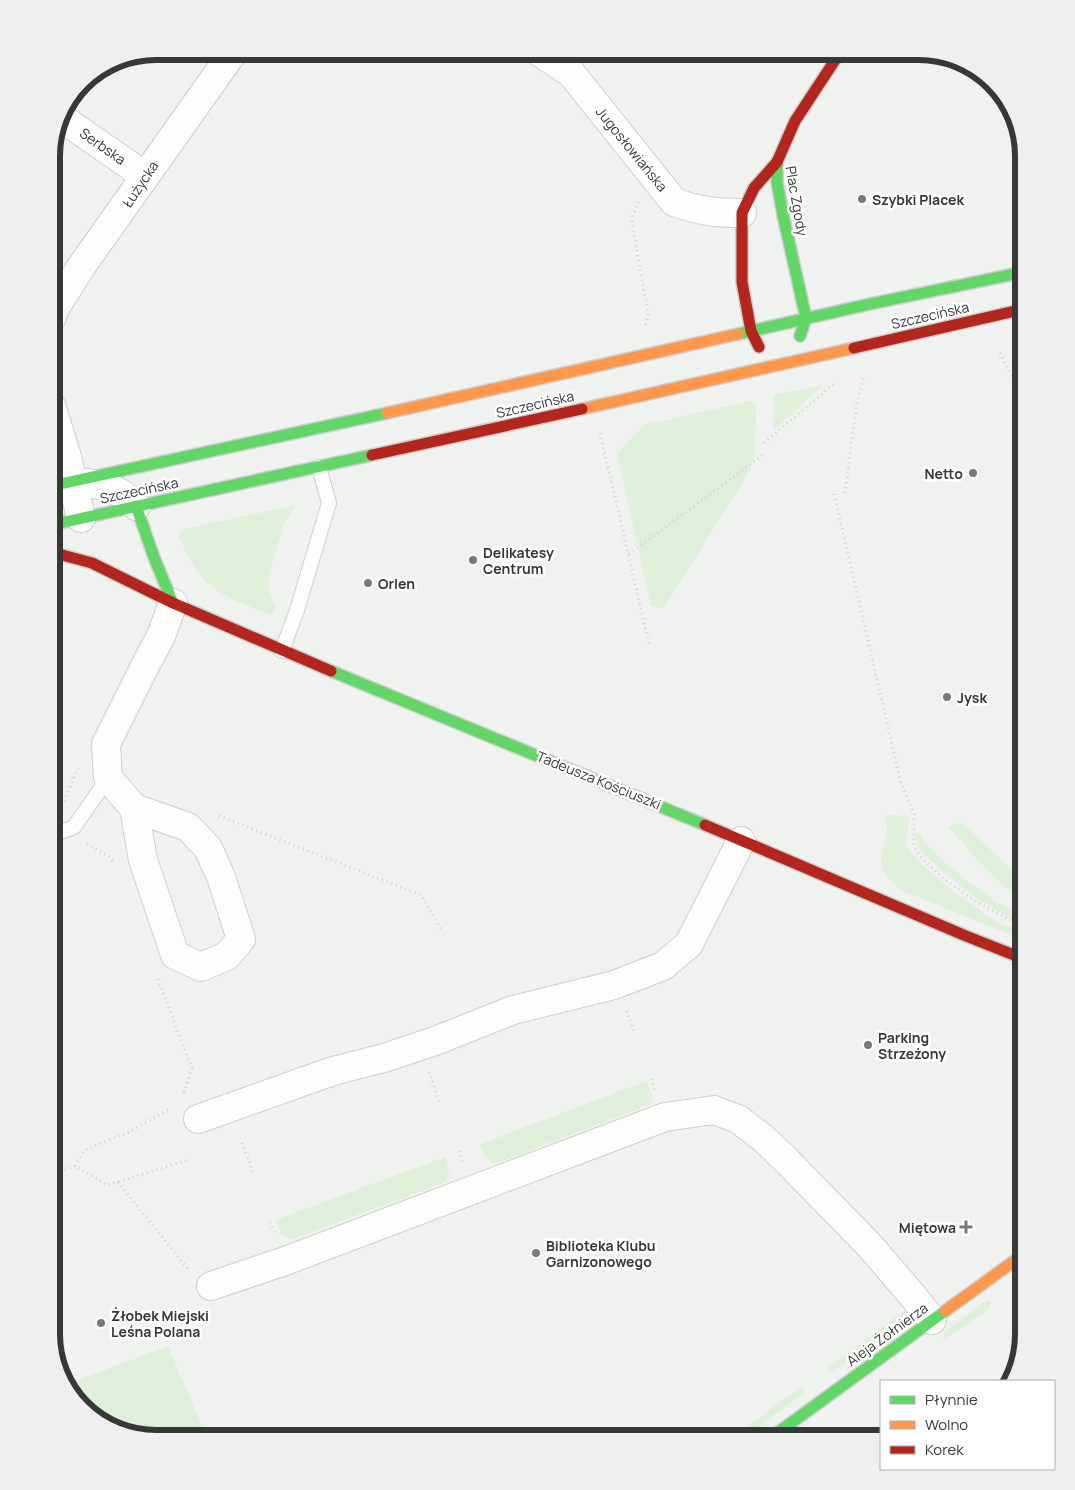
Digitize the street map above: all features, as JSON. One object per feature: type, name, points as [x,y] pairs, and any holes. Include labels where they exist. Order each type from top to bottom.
[{"type":"street","name":"Łużycka","points":[[60,300],[78,271],[228,60]]},
{"type":"street","name":"Jugosłowiańska","points":[[552,60],[571,73],[674,202],[694,209],[715,213],[742,213]]},
{"type":"street","points":[[777,162],[795,120],[835,60]]},
{"type":"street","name":"Serbska","points":[[66,121],[145,176]]},
{"type":"street","name":"Plac Zgody","points":[[777,162],[754,188],[742,213],[742,282],[751,331],[760,350],[777,366]]},
{"type":"street","name":"Plac Zgody","points":[[777,162],[777,182],[783,215],[806,318]]},
{"type":"street","name":"Szczecińska","points":[[62,484],[806,318],[1015,274]]},
{"type":"street","name":"Szczecińska","points":[[60,524],[82,523],[136,506],[777,366],[1015,311]]},
{"type":"street","points":[[777,366],[793,348],[801,335],[806,318]]},
{"type":"street","points":[[60,468],[62,484],[82,523]]},
{"type":"street","points":[[62,484],[94,484],[113,489],[129,498],[136,506],[173,603],[162,636],[106,744],[108,778],[134,808],[188,827],[208,848],[221,877],[241,939],[227,956],[201,967],[175,955],[143,860],[134,808]]},
{"type":"street","points":[[88,546],[92,563]]},
{"type":"street","name":"Tadeusza Kościuszki","points":[[60,554],[92,563],[173,603],[282,651],[615,787],[1015,955]]},
{"type":"street","points":[[189,1111],[384,1058],[427,1044],[513,1010],[614,985],[663,966],[690,944],[741,841]]},
{"type":"street","points":[[212,1286],[285,1261],[666,1117],[714,1110],[738,1119],[763,1138],[784,1158],[870,1246],[932,1320]]},
{"type":"street","name":"Aleja Żołnierza","points":[[781,1430],[932,1320],[1015,1264]]},
{"type":"lane","points":[[282,651],[297,610],[329,503],[319,467]]},
{"type":"lane","points":[[60,832],[74,827],[108,778]]},
{"type":"path","points":[[642,197],[633,214],[632,222],[648,315],[644,334]]},
{"type":"path","points":[[1000,353],[1015,384]]},
{"type":"path","points":[[845,493],[856,408],[864,375]]},
{"type":"path","points":[[764,443],[844,376]]},
{"type":"path","points":[[599,428],[649,644]]},
{"type":"path","points":[[628,555],[763,455]]},
{"type":"path","points":[[834,494],[901,783],[914,814],[914,846],[919,855],[941,877],[977,902],[1015,923]]},
{"type":"path","points":[[218,816],[421,895],[443,932]]},
{"type":"path","points":[[80,840],[110,857],[117,870]]},
{"type":"path","points":[[158,978],[192,1068],[189,1111]]},
{"type":"path","points":[[624,1008],[634,1032]]},
{"type":"path","points":[[429,1071],[440,1104]]},
{"type":"path","points":[[60,1172],[75,1166],[85,1150],[130,1132],[172,1108]]},
{"type":"path","points":[[242,1143],[254,1174]]},
{"type":"path","points":[[75,1166],[108,1185],[188,1160]]},
{"type":"path","points":[[118,1182],[188,1269],[212,1286]]},
{"type":"green space","points":[[823,385],[774,430],[773,430],[774,395]]},
{"type":"green space","points":[[751,401],[756,405],[755,455],[749,472],[664,608],[651,606],[617,454],[644,425]]},
{"type":"green space","points":[[296,505],[285,521],[269,573],[268,587],[276,607],[271,615],[241,603],[213,587],[195,568],[179,538],[181,531],[189,528]]},
{"type":"green space","points":[[885,815],[909,816],[906,846],[916,859],[954,892],[995,921],[1015,930],[1015,937],[901,890],[889,880],[881,860],[887,829]]},
{"type":"green space","points":[[961,822],[1015,873],[1015,892],[1003,885],[976,859],[949,827]]},
{"type":"green space","points":[[917,831],[926,844],[945,863],[996,902],[1015,910],[1015,920],[986,904],[936,865],[920,848],[916,838]]},
{"type":"green space","points":[[647,1081],[653,1097],[651,1104],[502,1161],[491,1163],[485,1156],[480,1144]]},
{"type":"green space","points":[[445,1157],[449,1172],[446,1182],[292,1239],[282,1235],[276,1220]]},
{"type":"green space","points":[[988,1300],[991,1303],[989,1309],[943,1341],[945,1331]]},
{"type":"green space","points":[[910,1306],[909,1314],[905,1321],[833,1372],[827,1369]]},
{"type":"green space","points":[[168,1346],[203,1430],[149,1430],[119,1423],[97,1410],[88,1402],[81,1394],[76,1381]]},
{"type":"green space","points":[[803,1385],[804,1393],[754,1430],[742,1430]]},
{"type":"traffic: fast","points":[[777,162],[777,182],[783,215],[806,318],[800,336]]},
{"type":"traffic: fast","points":[[738,334],[1015,274]]},
{"type":"traffic: fast","points":[[60,484],[387,413]]},
{"type":"traffic: fast","points":[[60,523],[372,455]]},
{"type":"traffic: fast","points":[[136,506],[173,603]]},
{"type":"traffic: fast","points":[[331,671],[705,825]]},
{"type":"traffic: fast","points":[[781,1430],[945,1311]]},
{"type":"traffic: slow","points":[[387,413],[738,334]]},
{"type":"traffic: slow","points":[[582,409],[854,348]]},
{"type":"traffic: slow","points":[[945,1311],[1015,1260]]},
{"type":"traffic: jam","points":[[759,347],[751,331],[742,282],[742,213],[754,188],[777,162],[795,121],[835,60]]},
{"type":"traffic: jam","points":[[854,348],[1015,311]]},
{"type":"traffic: jam","points":[[372,455],[582,409]]},
{"type":"traffic: jam","points":[[60,554],[92,563],[173,603],[331,671]]},
{"type":"traffic: jam","points":[[705,825],[1015,955]]},
{"type":"place","name":"Szybki Placek","points":[[862,199]]},
{"type":"place","name":"Netto","points":[[973,473]]},
{"type":"place","name":"Delikatesy Centrum","points":[[473,560]]},
{"type":"place","name":"Orlen","points":[[368,583]]},
{"type":"place","name":"Jysk","points":[[947,697]]},
{"type":"place","name":"Parking Strzeżony","points":[[868,1045]]},
{"type":"place","name":"Miętowa","points":[[966,1227]]},
{"type":"place","name":"Biblioteka Klubu Garnizonowego","points":[[536,1253]]},
{"type":"place","name":"Żłobek Miejski Leśna Polana","points":[[101,1323]]}]
